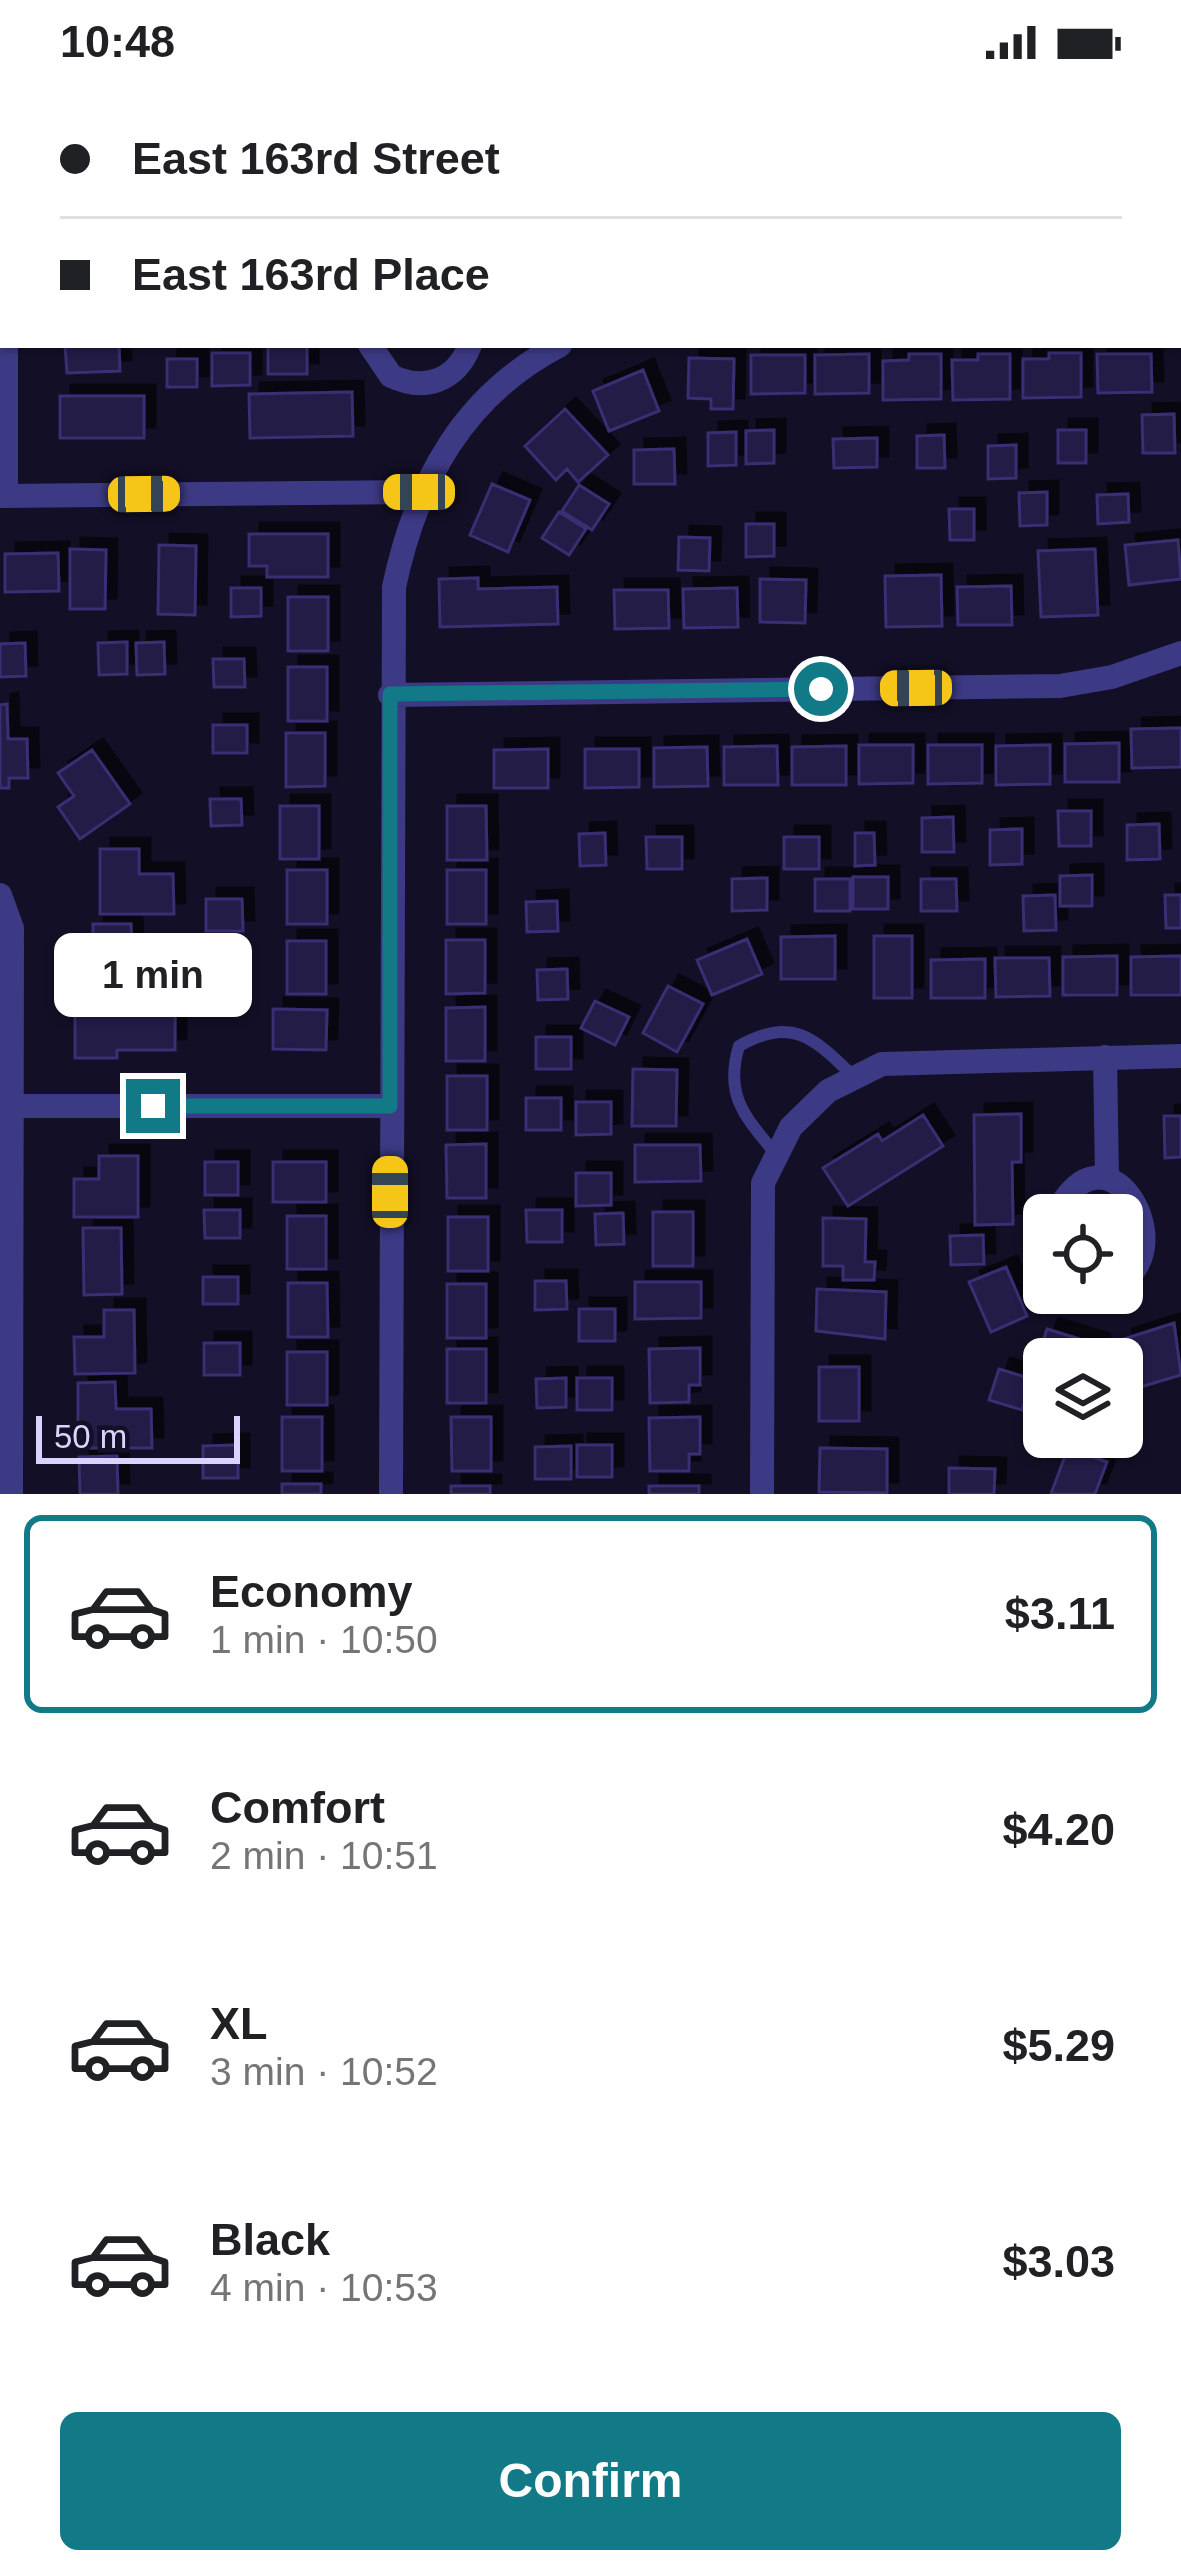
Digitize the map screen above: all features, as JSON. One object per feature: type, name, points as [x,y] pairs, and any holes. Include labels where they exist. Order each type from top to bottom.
[{"type":"street","points":[[6,348],[3,496],[419,492]]},
{"type":"street","points":[[371,348],[379,364],[406,383],[440,381],[454,372],[468,348]]},
{"type":"street","points":[[391,1494],[390,694],[394,587],[419,492],[438,458],[485,399],[518,370],[555,348]]},
{"type":"street","points":[[454,372],[485,399]]},
{"type":"street","points":[[390,694],[1060,686],[1112,677],[1181,652]]},
{"type":"street","points":[[0,895],[12,928],[11,1494]]},
{"type":"street","points":[[762,1494],[763,1183],[775,1153],[813,1104],[852,1075],[916,1059],[1181,1056]]},
{"type":"street","points":[[1105,1057],[1107,1178]]},
{"type":"street","points":[[11,1106],[390,1106]]},
{"type":"street","points":[[1071,1194],[1075,1188],[1107,1178],[1141,1190],[1159,1221],[1154,1256],[1143,1270]]},
{"type":"lane","points":[[775,1153],[735,1104],[731,1072],[739,1046],[767,1030],[793,1031],[821,1046],[852,1075]]},
{"type":"building","points":[[65,348],[119,348],[120,371],[67,373]]},
{"type":"building","points":[[268,348],[307,348],[307,374],[268,374]]},
{"type":"building","points":[[212,353],[250,353],[250,385],[212,386]]},
{"type":"building","points":[[1049,353],[1081,353],[1081,397],[1023,398],[1023,359],[1049,359]]},
{"type":"building","points":[[869,354],[869,393],[815,394],[815,355]]},
{"type":"building","points":[[909,354],[941,354],[941,399],[883,400],[883,361],[909,360]]},
{"type":"building","points":[[978,354],[1010,354],[1010,399],[953,400],[952,360],[978,360]]},
{"type":"building","points":[[1097,354],[1151,354],[1152,392],[1098,393]]},
{"type":"building","points":[[751,355],[805,355],[805,393],[751,394]]},
{"type":"building","points":[[689,358],[734,359],[733,409],[711,409],[711,399],[688,398]]},
{"type":"building","points":[[167,359],[197,359],[197,387],[167,387]]},
{"type":"building","points":[[643,370],[659,411],[609,431],[593,391]]},
{"type":"building","points":[[352,392],[353,436],[250,438],[249,394]]},
{"type":"building","points":[[60,396],[144,396],[144,438],[60,438]]},
{"type":"building","points":[[565,409],[608,455],[578,482],[567,469],[556,480],[525,446]]},
{"type":"building","points":[[1174,414],[1175,453],[1143,453],[1142,415]]},
{"type":"building","points":[[774,430],[774,463],[746,464],[746,431]]},
{"type":"building","points":[[1058,430],[1086,430],[1086,463],[1058,463]]},
{"type":"building","points":[[736,432],[736,465],[708,466],[708,433]]},
{"type":"building","points":[[944,435],[945,468],[917,468],[917,436]]},
{"type":"building","points":[[877,438],[877,467],[834,468],[833,439]]},
{"type":"building","points":[[1016,445],[1016,478],[988,479],[988,446]]},
{"type":"building","points":[[674,449],[675,484],[634,484],[634,450]]},
{"type":"building","points":[[492,484],[530,500],[508,552],[470,535]]},
{"type":"building","points":[[579,485],[609,504],[592,530],[562,511]]},
{"type":"building","points":[[1047,492],[1047,525],[1020,526],[1019,493]]},
{"type":"building","points":[[1128,494],[1129,522],[1098,524],[1097,495]]},
{"type":"building","points":[[949,509],[974,509],[974,540],[950,540]]},
{"type":"building","points":[[559,512],[586,529],[569,555],[542,538]]},
{"type":"building","points":[[746,524],[774,524],[774,556],[746,557]]},
{"type":"building","points":[[249,534],[328,534],[328,577],[267,577],[267,566],[249,566]]},
{"type":"building","points":[[679,537],[710,538],[709,571],[678,570]]},
{"type":"building","points":[[1178,540],[1181,579],[1129,585],[1125,545]]},
{"type":"building","points":[[159,545],[196,546],[195,615],[158,614]]},
{"type":"building","points":[[70,549],[106,550],[105,609],[70,609]]},
{"type":"building","points":[[1095,549],[1098,615],[1041,617],[1038,551]]},
{"type":"building","points":[[58,553],[59,591],[5,592],[5,554]]},
{"type":"building","points":[[941,575],[942,626],[886,627],[885,576]]},
{"type":"building","points":[[478,578],[478,589],[557,587],[558,624],[440,627],[439,579]]},
{"type":"building","points":[[760,579],[806,580],[805,623],[760,622]]},
{"type":"building","points":[[1011,586],[1012,625],[958,625],[957,587]]},
{"type":"building","points":[[231,588],[261,588],[261,616],[231,617]]},
{"type":"building","points":[[737,588],[738,627],[684,628],[683,589]]},
{"type":"building","points":[[614,590],[668,590],[669,628],[615,629]]},
{"type":"building","points":[[288,597],[328,597],[328,651],[288,651]]},
{"type":"building","points":[[127,642],[127,674],[99,675],[98,643]]},
{"type":"building","points":[[164,642],[165,674],[137,675],[136,643]]},
{"type":"building","points":[[25,643],[26,676],[0,677],[0,644]]},
{"type":"building","points":[[213,659],[244,659],[245,687],[214,687]]},
{"type":"building","points":[[288,667],[327,667],[327,721],[288,721]]},
{"type":"building","points":[[7,704],[8,739],[27,739],[28,778],[9,778],[9,788],[0,788],[0,705]]},
{"type":"building","points":[[213,725],[247,725],[247,753],[213,753]]},
{"type":"building","points":[[1181,728],[1181,767],[1132,768],[1131,729]]},
{"type":"building","points":[[286,733],[325,733],[325,786],[286,787]]},
{"type":"building","points":[[1119,743],[1119,782],[1065,782],[1065,744]]},
{"type":"building","points":[[859,745],[913,745],[913,783],[859,784]]},
{"type":"building","points":[[928,745],[982,745],[982,783],[928,784]]},
{"type":"building","points":[[1050,745],[1050,784],[996,785],[996,746]]},
{"type":"building","points":[[777,746],[778,785],[724,785],[724,747]]},
{"type":"building","points":[[846,746],[846,785],[792,785],[792,747]]},
{"type":"building","points":[[707,747],[708,786],[654,787],[654,748]]},
{"type":"building","points":[[548,749],[548,788],[494,788],[494,750]]},
{"type":"building","points":[[585,749],[639,749],[639,787],[585,788]]},
{"type":"building","points":[[92,750],[130,804],[80,839],[58,807],[74,796],[58,773]]},
{"type":"building","points":[[210,799],[241,799],[242,825],[211,826]]},
{"type":"building","points":[[280,806],[319,806],[319,859],[280,859]]},
{"type":"building","points":[[447,806],[486,806],[487,860],[447,860]]},
{"type":"building","points":[[1058,811],[1091,811],[1091,846],[1059,846]]},
{"type":"building","points":[[953,817],[954,852],[922,852],[922,818]]},
{"type":"building","points":[[1159,824],[1160,859],[1127,860],[1127,825]]},
{"type":"building","points":[[1022,829],[1022,864],[990,865],[990,830]]},
{"type":"building","points":[[605,833],[606,865],[580,866],[579,834]]},
{"type":"building","points":[[855,833],[874,833],[875,865],[855,866]]},
{"type":"building","points":[[646,837],[682,837],[682,869],[647,869]]},
{"type":"building","points":[[784,837],[819,837],[819,869],[784,869]]},
{"type":"building","points":[[100,849],[139,849],[139,874],[173,874],[174,914],[100,914]]},
{"type":"building","points":[[287,870],[327,870],[327,924],[287,924]]},
{"type":"building","points":[[447,870],[486,870],[486,924],[447,924]]},
{"type":"building","points":[[1092,875],[1092,906],[1060,906],[1060,876]]},
{"type":"building","points":[[853,877],[888,877],[888,909],[853,909]]},
{"type":"building","points":[[767,878],[767,910],[732,911],[732,879]]},
{"type":"building","points":[[815,879],[850,879],[850,911],[815,911]]},
{"type":"building","points":[[921,879],[956,879],[957,911],[921,911]]},
{"type":"building","points":[[1055,895],[1056,930],[1024,931],[1023,896]]},
{"type":"building","points":[[1165,895],[1181,895],[1181,928],[1166,928]]},
{"type":"building","points":[[206,899],[242,899],[243,931],[206,931]]},
{"type":"building","points":[[557,901],[558,931],[527,932],[526,902]]},
{"type":"building","points":[[93,924],[131,924],[132,950],[166,950],[166,989],[93,989]]},
{"type":"building","points":[[835,936],[835,979],[781,979],[781,937]]},
{"type":"building","points":[[874,936],[912,936],[912,998],[874,998]]},
{"type":"building","points":[[747,939],[762,974],[712,995],[697,960]]},
{"type":"building","points":[[446,940],[485,940],[485,993],[446,994]]},
{"type":"building","points":[[287,941],[326,941],[326,994],[287,994]]},
{"type":"building","points":[[1117,956],[1117,995],[1063,995],[1063,957]]},
{"type":"building","points":[[1181,956],[1181,995],[1131,995],[1131,957]]},
{"type":"building","points":[[995,958],[1049,958],[1050,996],[996,997]]},
{"type":"building","points":[[985,959],[985,998],[931,998],[931,960]]},
{"type":"building","points":[[567,969],[568,999],[538,1000],[537,970]]},
{"type":"building","points":[[668,986],[703,1004],[677,1052],[643,1033]]},
{"type":"building","points":[[595,1001],[629,1017],[615,1045],[581,1028]]},
{"type":"building","points":[[485,1007],[485,1061],[446,1061],[446,1008]]},
{"type":"building","points":[[273,1009],[327,1010],[326,1050],[273,1049]]},
{"type":"building","points":[[75,1012],[175,1012],[175,1050],[117,1050],[117,1058],[75,1058]]},
{"type":"building","points":[[536,1037],[571,1037],[571,1069],[536,1069]]},
{"type":"building","points":[[633,1069],[677,1070],[676,1126],[632,1126]]},
{"type":"building","points":[[447,1076],[487,1076],[487,1130],[447,1130]]},
{"type":"building","points":[[526,1098],[561,1098],[561,1130],[526,1130]]},
{"type":"building","points":[[576,1102],[611,1102],[611,1134],[576,1135]]},
{"type":"building","points":[[1021,1114],[1021,1162],[1012,1162],[1013,1224],[975,1225],[974,1115]]},
{"type":"building","points":[[923,1115],[943,1146],[848,1206],[823,1168],[878,1134],[882,1141]]},
{"type":"building","points":[[1164,1116],[1181,1116],[1181,1157],[1165,1158]]},
{"type":"building","points":[[486,1144],[486,1198],[447,1198],[446,1145]]},
{"type":"building","points":[[635,1145],[700,1145],[701,1181],[635,1182]]},
{"type":"building","points":[[99,1156],[138,1156],[138,1217],[74,1217],[74,1179],[99,1179]]},
{"type":"building","points":[[205,1162],[238,1162],[238,1195],[205,1195]]},
{"type":"building","points":[[273,1162],[326,1162],[326,1202],[273,1202]]},
{"type":"building","points":[[576,1173],[611,1173],[611,1205],[576,1206]]},
{"type":"building","points":[[204,1210],[240,1210],[240,1238],[205,1238]]},
{"type":"building","points":[[526,1210],[562,1210],[562,1242],[527,1242]]},
{"type":"building","points":[[653,1212],[693,1212],[693,1266],[653,1266]]},
{"type":"building","points":[[623,1213],[624,1244],[596,1245],[595,1214]]},
{"type":"building","points":[[287,1216],[326,1216],[326,1269],[287,1269]]},
{"type":"building","points":[[448,1217],[488,1217],[488,1271],[448,1271]]},
{"type":"building","points":[[823,1218],[866,1219],[865,1262],[875,1262],[874,1280],[843,1280],[843,1266],[823,1266]]},
{"type":"building","points":[[83,1228],[121,1228],[122,1294],[84,1295]]},
{"type":"building","points":[[983,1235],[984,1264],[951,1265],[950,1236]]},
{"type":"building","points":[[1006,1267],[1027,1316],[991,1332],[969,1282]]},
{"type":"building","points":[[203,1277],[238,1277],[238,1304],[203,1304]]},
{"type":"building","points":[[535,1281],[566,1281],[567,1309],[535,1310]]},
{"type":"building","points":[[635,1282],[701,1282],[701,1318],[635,1319]]},
{"type":"building","points":[[288,1283],[327,1283],[328,1337],[288,1337]]},
{"type":"building","points":[[447,1284],[486,1284],[486,1338],[447,1338]]},
{"type":"building","points":[[817,1289],[886,1292],[885,1339],[816,1331]]},
{"type":"building","points":[[579,1309],[615,1309],[615,1341],[579,1341]]},
{"type":"building","points":[[104,1310],[134,1310],[135,1373],[75,1374],[74,1337],[104,1337]]},
{"type":"building","points":[[1174,1323],[1181,1375],[1143,1386],[1143,1338],[1127,1338]]},
{"type":"building","points":[[1047,1329],[1076,1338],[1044,1338]]},
{"type":"building","points":[[204,1343],[240,1343],[240,1375],[204,1375]]},
{"type":"building","points":[[700,1348],[700,1385],[689,1385],[689,1402],[650,1403],[649,1349]]},
{"type":"building","points":[[447,1349],[486,1349],[486,1403],[447,1403]]},
{"type":"building","points":[[287,1352],[327,1352],[327,1405],[287,1405]]},
{"type":"building","points":[[819,1367],[859,1367],[859,1421],[819,1421]]},
{"type":"building","points":[[999,1369],[1023,1376],[1022,1410],[989,1400]]},
{"type":"building","points":[[566,1378],[566,1407],[537,1408],[536,1379]]},
{"type":"building","points":[[577,1378],[612,1378],[612,1410],[577,1410]]},
{"type":"building","points":[[115,1382],[116,1409],[151,1409],[152,1448],[78,1448],[78,1383]]},
{"type":"building","points":[[282,1417],[322,1417],[322,1471],[282,1471]]},
{"type":"building","points":[[451,1417],[491,1417],[491,1471],[452,1471]]},
{"type":"building","points":[[700,1417],[700,1454],[689,1454],[689,1471],[650,1471],[649,1418]]},
{"type":"building","points":[[238,1445],[238,1478],[203,1478],[203,1446]]},
{"type":"building","points":[[577,1445],[612,1445],[612,1477],[577,1477]]},
{"type":"building","points":[[571,1446],[571,1479],[535,1479],[535,1447]]},
{"type":"building","points":[[820,1448],[887,1449],[887,1493],[819,1492]]},
{"type":"building","points":[[117,1456],[118,1494],[80,1494],[79,1457]]},
{"type":"building","points":[[1064,1458],[1107,1462],[1095,1494],[1051,1494]]},
{"type":"building","points":[[949,1468],[995,1469],[994,1494],[949,1494]]},
{"type":"building","points":[[282,1484],[321,1484],[321,1494],[282,1494]]},
{"type":"building","points":[[451,1486],[490,1486],[490,1494],[451,1494]]},
{"type":"building","points":[[649,1486],[699,1486],[699,1494],[649,1494]]},
{"type":"route","points":[[153,1106],[390,1106],[390,694],[821,689]]}]
